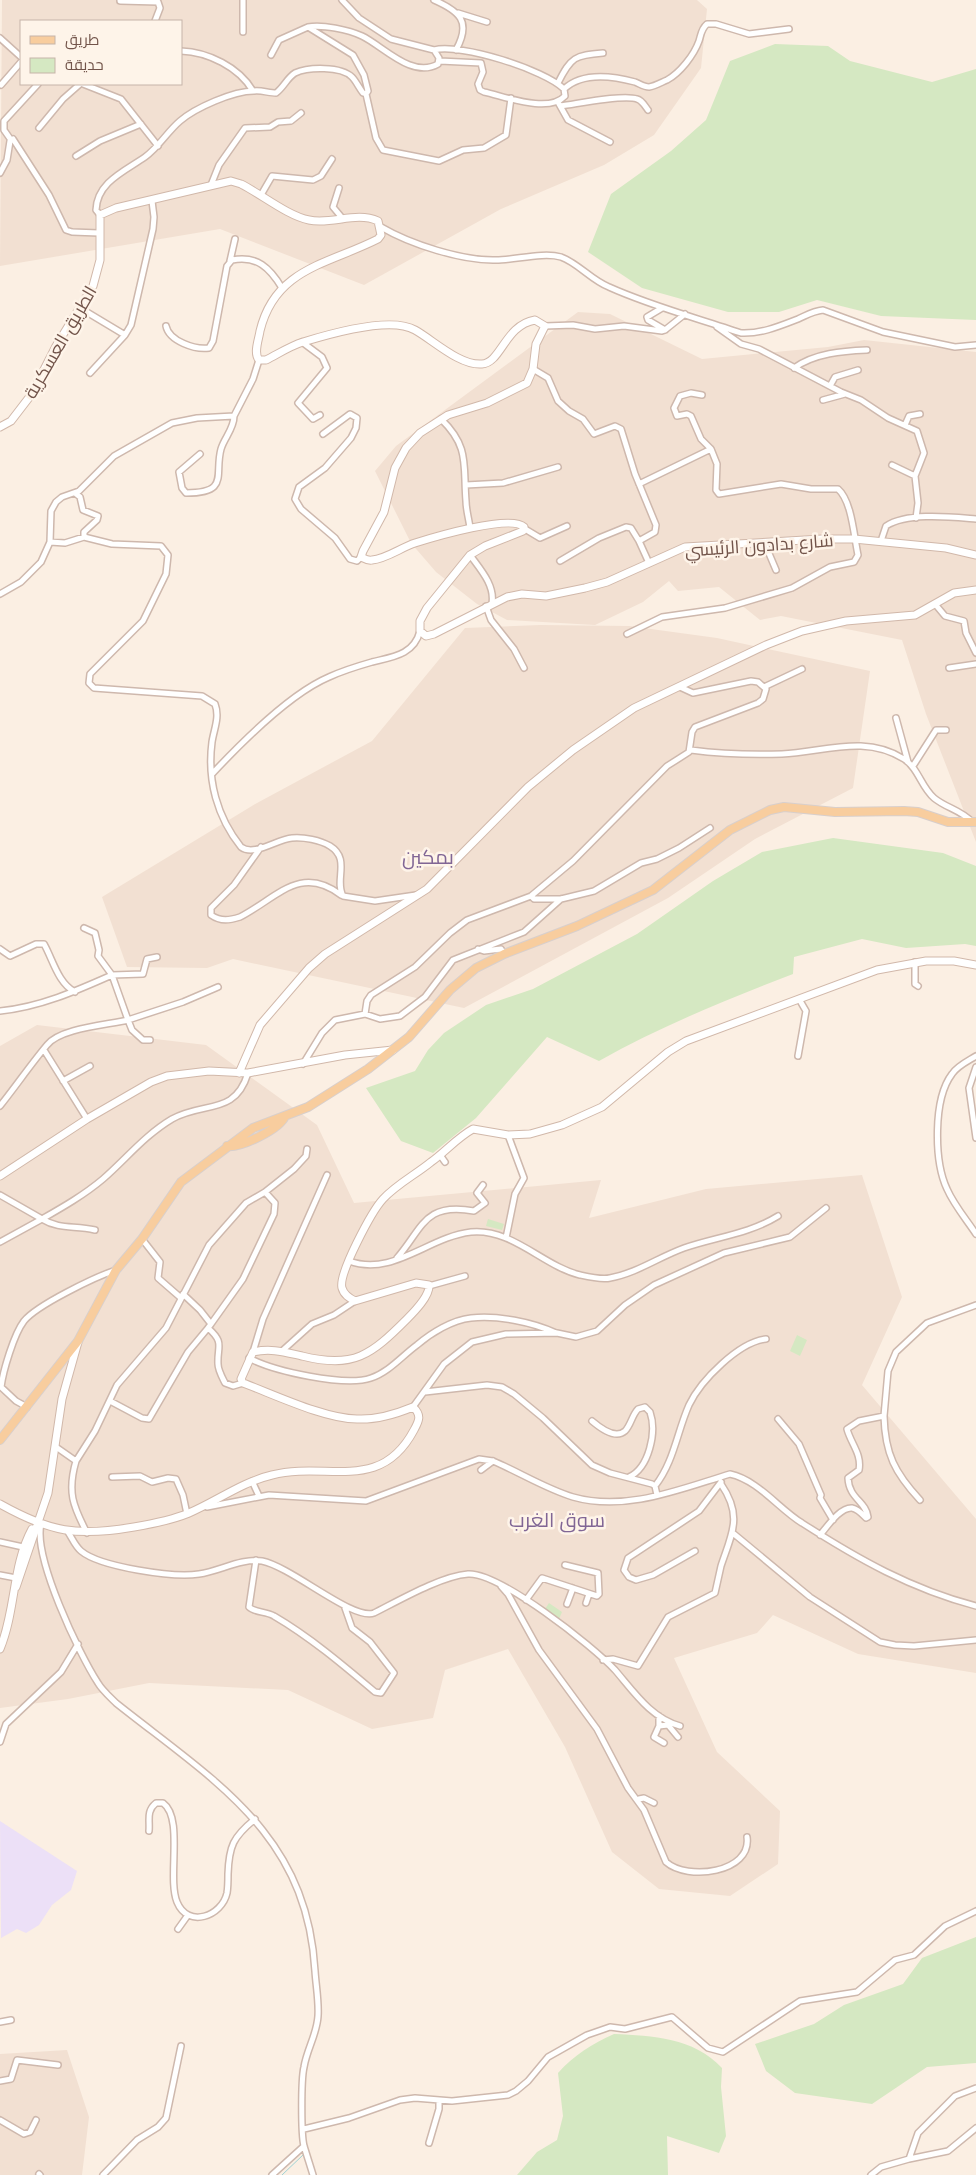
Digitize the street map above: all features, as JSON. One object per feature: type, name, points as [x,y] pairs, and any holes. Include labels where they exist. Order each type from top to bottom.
[{"type":"main road","points":[[100,215],[116,208],[152,201],[211,185],[236,182],[307,220],[329,222],[368,218],[378,221],[381,227],[381,235],[378,238],[319,263],[297,276],[282,288],[265,313],[256,352],[259,360],[266,360],[302,342],[375,326],[404,326],[415,330],[430,342],[464,360],[482,364],[494,358],[509,335],[522,324],[535,320],[545,326],[536,344],[534,369],[527,383],[488,403],[441,419],[420,433],[401,454],[395,468],[384,512],[361,557],[366,560],[375,560],[415,543],[470,528],[512,523],[521,524],[525,529],[470,555],[427,608],[420,621],[420,632]]},
{"type":"main road","name":"الطريق العسكرية","points":[[0,427],[11,421],[22,409],[56,346],[93,286],[98,271],[100,215]]},
{"type":"main road","name":"شارع بدادون الرئيسي","points":[[420,632],[430,636],[489,605],[522,594],[546,596],[607,582],[685,547],[765,544],[822,539],[854,539],[954,549],[976,555]]},
{"type":"main road","points":[[239,1073],[267,1014],[309,968],[325,954],[417,896],[440,878],[505,808],[550,769],[634,708],[802,631],[846,621],[915,615],[954,593],[976,590]]},
{"type":"main road","points":[[0,1440],[78,1341],[116,1270],[142,1239],[181,1182],[255,1127],[308,1107],[393,1050],[420,1026],[462,978],[476,968],[504,954],[577,926],[652,890],[730,830],[770,810],[784,807],[835,812],[904,811],[918,812],[948,822],[974,822]]},
{"type":"main road","points":[[0,1504],[68,1532],[87,1533],[153,1524],[187,1514],[252,1481],[286,1472],[348,1472],[383,1465],[402,1450],[420,1420],[418,1412],[413,1408],[373,1418],[355,1420],[306,1406],[243,1383],[242,1374],[251,1355],[271,1349],[325,1362],[352,1359],[368,1354],[410,1316],[426,1295],[429,1286],[422,1282],[355,1301],[345,1294],[342,1288],[343,1274],[349,1261],[381,1201],[394,1188],[473,1129],[508,1135],[544,1131],[602,1107],[668,1052],[686,1041],[877,970],[915,961],[954,961],[976,964]]},
{"type":"main road","points":[[0,1176],[87,1119],[151,1082],[167,1076],[201,1072],[248,1073],[345,1056],[393,1050]]},
{"type":"main road","points":[[227,1146],[242,1145],[279,1126],[285,1116]]},
{"type":"main road","points":[[255,1127],[259,1135]]},
{"type":"main road","points":[[0,1649],[16,1587],[40,1522],[48,1493],[62,1400],[78,1341]]},
{"type":"main road","points":[[16,1587],[16,1578],[23,1547],[40,1522]]},
{"type":"street","points":[[242,0],[243,32]]},
{"type":"street","points":[[342,0],[359,18],[391,39],[434,50],[456,50],[517,64],[558,82],[564,89],[565,96],[557,101],[530,103],[480,90],[478,82],[483,67],[481,63],[440,61]]},
{"type":"street","points":[[434,0],[451,6],[458,13],[487,22]]},
{"type":"street","points":[[451,0],[451,6]]},
{"type":"street","points":[[120,1],[158,2],[160,8],[155,20]]},
{"type":"street","points":[[456,50],[463,30],[458,13]]},
{"type":"street","points":[[564,89],[576,81],[597,77],[613,78],[646,87],[660,83],[675,75],[684,65],[699,43],[701,32],[707,24],[716,24],[749,34],[789,29]]},
{"type":"street","points":[[271,54],[279,40],[308,26],[358,34],[411,65],[431,67],[436,66],[440,61]]},
{"type":"street","points":[[308,26],[353,55],[367,84],[366,94],[376,138],[383,150],[439,161],[463,150],[484,148],[504,138],[508,132],[511,98]]},
{"type":"street","points":[[0,38],[20,55]]},
{"type":"street","points":[[434,50],[440,61]]},
{"type":"street","points":[[182,51],[205,54],[227,66],[246,81],[253,91]]},
{"type":"street","points":[[558,82],[567,65],[582,54],[603,53]]},
{"type":"street","points":[[1,85],[20,63]]},
{"type":"street","points":[[100,215],[96,210],[96,204],[108,183],[158,146],[179,122],[196,111],[253,91],[276,93],[296,73],[323,69],[347,73],[366,94]]},
{"type":"street","points":[[0,174],[7,160],[10,140],[4,130],[4,121],[37,85]]},
{"type":"street","points":[[39,128],[63,99],[80,85]]},
{"type":"street","points":[[84,85],[121,99],[158,146]]},
{"type":"street","points":[[561,106],[595,100],[634,98],[642,102],[648,110]]},
{"type":"street","points":[[557,101],[568,120],[610,142]]},
{"type":"street","points":[[211,185],[219,166],[246,128],[270,127],[278,122],[291,122],[301,113]]},
{"type":"street","points":[[76,156],[100,141],[140,124]]},
{"type":"street","points":[[10,140],[15,141],[49,195],[66,230],[99,233]]},
{"type":"street","points":[[261,195],[272,176],[313,180],[321,176],[332,159]]},
{"type":"street","points":[[339,188],[333,206],[344,220]]},
{"type":"street","points":[[90,373],[125,335],[133,319],[153,229],[152,201]]},
{"type":"street","points":[[381,227],[427,246],[478,260],[519,260],[544,256],[561,257],[608,287],[662,308],[742,333],[754,333],[800,318],[814,310],[823,310],[883,332],[955,346],[976,345]]},
{"type":"street","points":[[166,326],[169,334],[186,344],[209,348],[213,341],[227,266],[235,239]]},
{"type":"street","points":[[230,261],[239,259],[252,260],[265,265],[282,288]]},
{"type":"street","points":[[80,308],[125,335]]},
{"type":"street","points":[[662,308],[647,317],[648,320],[666,330]]},
{"type":"street","points":[[545,326],[573,324],[595,329],[624,326],[666,330],[685,314]]},
{"type":"street","points":[[712,324],[741,344],[759,349],[873,407],[888,418],[917,431],[924,446],[924,453],[915,476],[918,503],[916,518]]},
{"type":"street","points":[[302,342],[322,357],[327,368],[298,403],[314,419],[320,415]]},
{"type":"street","points":[[794,368],[800,363],[830,353],[867,350]]},
{"type":"street","points":[[200,454],[179,472],[182,488],[186,493],[208,489],[218,480],[220,450],[232,426],[234,416],[253,379],[259,360]]},
{"type":"street","points":[[534,369],[548,378],[558,400],[569,411],[583,419],[594,434],[619,427],[656,525],[655,532],[639,541]]},
{"type":"street","points":[[830,386],[835,377],[858,370]]},
{"type":"street","points":[[627,634],[662,617],[725,608],[792,588],[830,567],[856,561],[858,555],[850,514],[840,490],[812,489],[781,484],[719,494],[716,490],[716,456],[702,439],[691,416],[687,414],[677,416],[674,408],[680,396],[691,393],[702,395]]},
{"type":"street","points":[[823,400],[845,394]]},
{"type":"street","points":[[323,434],[350,414],[357,418],[356,428],[351,438],[325,468],[299,488],[295,499],[301,509],[336,538],[350,560],[356,561],[361,557]]},
{"type":"street","points":[[905,425],[909,416],[920,414]]},
{"type":"street","points":[[0,594],[21,582],[38,566],[50,542],[49,526],[53,506],[62,496],[75,493],[121,451],[172,423],[197,418],[234,416]]},
{"type":"street","points":[[441,419],[454,434],[462,450],[466,472],[466,501],[470,528]]},
{"type":"street","points":[[639,484],[711,449]]},
{"type":"street","points":[[892,466],[915,476]]},
{"type":"street","points":[[466,485],[502,483],[558,467]]},
{"type":"street","points":[[75,493],[80,497],[83,510],[98,516],[97,520],[84,532],[84,537]]},
{"type":"street","points":[[881,541],[885,529],[890,524],[916,518],[976,519]]},
{"type":"street","points":[[525,529],[540,538],[567,526]]},
{"type":"street","points":[[560,561],[599,538],[626,527],[631,528],[649,563]]},
{"type":"street","points":[[50,542],[64,543],[84,537],[112,544],[161,546],[168,555],[166,574],[143,621],[90,674],[90,683],[94,688],[202,696],[215,704],[218,718],[212,741],[212,789],[218,807],[236,841],[245,850],[292,838],[311,840],[329,846],[340,859],[342,870],[340,888],[343,896]]},
{"type":"street","points":[[765,544],[776,570]]},
{"type":"street","points":[[470,555],[489,584],[492,596],[489,605],[490,620],[514,649],[524,668]]},
{"type":"street","points":[[935,604],[945,616],[964,621],[966,633],[976,653]]},
{"type":"street","points":[[212,774],[265,723],[307,690],[330,676],[403,654],[416,641],[420,632]]},
{"type":"street","points":[[949,668],[976,664]]},
{"type":"street","points":[[764,687],[802,669]]},
{"type":"street","points":[[680,687],[693,693],[751,681],[758,682],[764,687],[765,695],[758,703],[696,727],[692,734],[691,750]]},
{"type":"street","points":[[896,718],[908,762]]},
{"type":"street","points":[[913,766],[929,743],[932,734],[936,730],[946,730]]},
{"type":"street","points":[[365,1014],[367,1001],[371,994],[415,967],[461,924],[479,915],[531,896],[573,861],[667,766],[691,750],[714,753],[782,754],[857,744],[890,753],[908,762],[913,766],[932,796],[966,815],[974,822]]},
{"type":"street","points":[[531,896],[534,899],[561,899],[599,889],[641,863],[657,859],[710,828]]},
{"type":"street","points":[[262,847],[234,886],[211,908],[211,916],[216,919],[231,920],[240,917],[301,882],[325,884],[343,896],[375,900],[417,896]]},
{"type":"street","points":[[302,1064],[328,1025],[335,1020],[365,1014],[380,1020],[390,1019],[407,1012],[425,997],[450,963],[478,949],[524,932],[561,899]]},
{"type":"street","points":[[84,928],[94,933],[99,950],[98,956],[112,975],[132,1030],[143,1040],[150,1040]]},
{"type":"street","points":[[0,949],[10,956],[36,944],[44,944],[62,979],[69,989],[75,992]]},
{"type":"street","points":[[478,949],[484,951],[501,949],[504,954]]},
{"type":"street","points":[[0,1011],[22,1009],[75,992],[112,975],[143,974],[147,959],[158,957]]},
{"type":"street","points":[[915,961],[915,984],[918,986]]},
{"type":"street","points":[[0,1106],[47,1044],[62,1035],[128,1020],[183,1002],[218,987]]},
{"type":"street","points":[[798,1056],[806,1011],[799,999]]},
{"type":"street","points":[[44,1050],[87,1119]]},
{"type":"street","points":[[976,1056],[958,1067],[948,1079],[940,1102],[938,1126],[942,1177],[952,1199],[976,1234]]},
{"type":"street","points":[[63,1080],[90,1066]]},
{"type":"street","points":[[976,1067],[970,1088],[976,1138]]},
{"type":"street","points":[[0,1242],[88,1191],[144,1139],[172,1120],[190,1111],[230,1101],[239,1094],[248,1073]]},
{"type":"street","points":[[506,1238],[514,1199],[524,1178],[508,1135]]},
{"type":"street","points":[[87,1533],[73,1505],[71,1494],[76,1461],[95,1431],[117,1385],[166,1328],[209,1245],[246,1202],[265,1192],[294,1169],[306,1156],[308,1149]]},
{"type":"street","points":[[440,1155],[445,1162]]},
{"type":"street","points":[[327,1175],[263,1319],[251,1355],[269,1368],[340,1380],[360,1381],[387,1370],[415,1346],[436,1332],[470,1318],[513,1321],[535,1325],[557,1333]]},
{"type":"street","points":[[396,1261],[421,1223],[427,1219],[449,1210],[474,1212],[485,1203],[477,1193],[483,1185]]},
{"type":"street","points":[[110,1401],[142,1418],[149,1419],[188,1352],[243,1280],[274,1214],[275,1203],[265,1192]]},
{"type":"street","points":[[0,1195],[55,1227],[82,1227],[95,1230]]},
{"type":"street","points":[[413,1408],[444,1364],[472,1342],[506,1334],[557,1333],[576,1336],[597,1331],[625,1305],[654,1285],[724,1252],[790,1236],[826,1208]]},
{"type":"street","points":[[349,1261],[370,1266],[396,1261],[439,1240],[472,1232],[506,1238],[580,1274],[604,1279],[633,1272],[685,1248],[758,1227],[778,1216]]},
{"type":"street","points":[[142,1239],[160,1262],[158,1278],[200,1310],[216,1336],[220,1346],[218,1363],[225,1382],[233,1386],[243,1383]]},
{"type":"street","points":[[27,1408],[1,1387],[21,1325],[35,1311],[100,1275],[116,1270]]},
{"type":"street","points":[[429,1286],[465,1276]]},
{"type":"street","points":[[282,1351],[312,1324],[334,1315],[355,1301]]},
{"type":"street","points":[[920,1500],[891,1462],[885,1438],[884,1416],[888,1371],[896,1352],[927,1323],[976,1305]]},
{"type":"street","points":[[655,1486],[669,1464],[690,1404],[696,1395],[727,1360],[747,1344],[766,1339]]},
{"type":"street","points":[[425,1392],[487,1385],[502,1387],[514,1394],[543,1418],[582,1459],[610,1473],[655,1486]]},
{"type":"street","points":[[592,1421],[606,1431],[620,1433],[626,1430],[638,1409],[645,1407],[650,1412],[652,1437],[648,1451],[639,1470],[628,1477]]},
{"type":"street","points":[[820,1535],[833,1520],[849,1508],[855,1509],[866,1518],[868,1517],[865,1509],[852,1495],[848,1486],[848,1478],[859,1470],[860,1464],[856,1447],[850,1439],[847,1430],[859,1421],[884,1416]]},
{"type":"street","points":[[778,1420],[792,1433],[799,1444],[821,1495],[820,1498],[833,1520]]},
{"type":"street","points":[[56,1447],[76,1461]]},
{"type":"street","points":[[481,1470],[493,1460]]},
{"type":"street","points":[[199,1508],[259,1496],[366,1501],[470,1462],[493,1460],[573,1497],[616,1502],[658,1495],[722,1477],[737,1476],[766,1494],[799,1522],[915,1587],[976,1606]]},
{"type":"street","points":[[112,1477],[140,1476],[152,1482],[168,1478],[176,1480],[183,1495],[187,1514]]},
{"type":"street","points":[[695,1552],[653,1575],[636,1580],[626,1574],[624,1570],[628,1558],[699,1511],[721,1484],[722,1477]]},
{"type":"street","points":[[252,1481],[259,1496]]},
{"type":"street","points":[[604,1660],[613,1659],[638,1666],[668,1617],[702,1598],[712,1596],[734,1534],[733,1506],[721,1484]]},
{"type":"street","points":[[655,1486],[658,1495]]},
{"type":"street","points":[[40,1522],[44,1559],[58,1600],[98,1684],[116,1703],[217,1783],[255,1819],[283,1858],[297,1887],[302,1899],[313,1944],[318,2014],[315,2034],[302,2077],[304,2146],[313,2175]]},
{"type":"street","points":[[68,1532],[78,1548],[91,1557],[144,1571],[197,1575],[249,1560],[266,1562],[333,1598],[345,1608],[356,1613],[369,1615],[418,1591],[465,1574],[477,1575],[498,1583],[526,1600],[604,1660],[659,1716],[680,1726]]},
{"type":"street","points":[[734,1534],[810,1597],[880,1642],[895,1646],[914,1646],[976,1640]]},
{"type":"street","points":[[0,1542],[23,1547]]},
{"type":"street","points":[[256,1560],[249,1607],[252,1610],[272,1614],[322,1649],[376,1692],[381,1693],[394,1673],[370,1642],[352,1628],[345,1608]]},
{"type":"street","points":[[526,1600],[542,1578],[588,1594],[597,1596],[599,1594],[598,1573],[564,1565]]},
{"type":"street","points":[[0,1575],[16,1578]]},
{"type":"street","points":[[498,1583],[508,1594],[539,1650],[597,1729],[628,1788],[644,1810],[666,1862],[687,1870],[702,1872],[721,1869],[744,1855],[747,1850],[747,1837]]},
{"type":"street","points":[[566,1604],[573,1588]]},
{"type":"street","points":[[586,1603],[588,1594]]},
{"type":"street","points":[[0,1742],[6,1724],[61,1672],[78,1644]]},
{"type":"street","points":[[659,1716],[659,1726],[654,1737],[664,1743]]},
{"type":"street","points":[[659,1726],[668,1725],[678,1737]]},
{"type":"street","points":[[638,1799],[644,1798],[654,1803]]},
{"type":"street","points":[[149,1831],[150,1809],[156,1803],[163,1803],[169,1810],[174,1825],[176,1897],[181,1908],[188,1915],[196,1917],[208,1916],[221,1906],[227,1892],[230,1845],[255,1819]]},
{"type":"street","points":[[304,2129],[350,2118],[400,2100],[415,2098],[439,2100],[483,2099],[512,2094],[536,2073],[548,2057],[587,2035],[610,2027],[625,2029],[672,2017],[708,2048],[723,2052],[800,2001],[857,1992],[895,1960],[914,1955],[945,1926],[976,1911]]},
{"type":"street","points":[[178,1929],[188,1915]]},
{"type":"street","points":[[0,2022],[11,2020]]},
{"type":"street","points":[[103,2175],[113,2163],[126,2154],[137,2140],[158,2127],[166,2118],[181,2046]]},
{"type":"street","points":[[0,2081],[11,2079],[18,2060],[58,2065]]},
{"type":"street","points":[[909,2159],[918,2133],[955,2096],[976,2088]]},
{"type":"street","points":[[429,2143],[439,2109],[439,2100]]},
{"type":"street","points":[[0,2120],[24,2134],[30,2132],[36,2120]]},
{"type":"street","points":[[871,2175],[881,2167],[948,2151],[976,2128]]},
{"type":"street","points":[[272,2175],[304,2146]]},
{"type":"shaded area","points":[[2,0],[697,0],[707,9],[701,68],[654,135],[604,165],[501,209],[364,285],[220,229],[0,266]]},
{"type":"shaded area","points":[[578,312],[610,314],[702,359],[828,347],[864,340],[976,352],[976,842],[926,714],[902,640],[781,616],[760,620],[719,587],[678,591],[669,581],[643,602],[595,625],[507,620],[477,604],[436,572],[411,543],[375,471],[396,446]]},
{"type":"shaded area","points":[[540,625],[629,626],[717,638],[870,671],[853,788],[755,839],[668,898],[464,1008],[233,959],[207,968],[127,967],[102,897],[257,803],[372,741],[465,628]]},
{"type":"shaded area","points":[[37,1025],[206,1045],[317,1125],[354,1203],[601,1180],[589,1218],[706,1189],[862,1175],[902,1297],[862,1385],[976,1519],[976,1673],[858,1654],[773,1615],[757,1633],[674,1658],[717,1752],[780,1811],[778,1864],[730,1896],[659,1889],[612,1852],[565,1747],[508,1649],[445,1670],[433,1718],[372,1729],[288,1690],[149,1683],[68,1699],[0,1708],[0,1046]]},
{"type":"shaded area","points":[[0,1821],[77,1871],[71,1890],[52,1905],[39,1925],[26,1933],[17,1929],[1,1938]]},
{"type":"shaded area","points":[[67,2050],[89,2117],[82,2175],[0,2175],[0,2054]]},
{"type":"green space","points":[[775,44],[828,46],[850,61],[932,82],[976,69],[976,320],[881,316],[817,300],[779,312],[728,312],[642,288],[588,252],[611,194],[671,151],[706,120],[730,61]]},
{"type":"green space","points":[[833,838],[943,853],[976,866],[976,946],[965,944],[906,948],[862,939],[794,957],[793,974],[670,1025],[599,1061],[547,1037],[476,1118],[433,1153],[401,1141],[366,1088],[415,1071],[428,1050],[444,1033],[486,1005],[533,989],[637,934],[713,881],[762,852]]},
{"type":"green space","points":[[488,1219],[504,1224],[502,1230],[486,1226]]},
{"type":"green space","points":[[797,1335],[807,1340],[800,1356],[790,1351]]},
{"type":"green space","points":[[549,1603],[562,1612],[559,1619],[545,1609]]},
{"type":"green space","points":[[976,1937],[976,2063],[927,2067],[872,2104],[795,2093],[766,2071],[755,2044],[814,2024],[844,2005],[903,1984],[922,1958]]},
{"type":"green space","points":[[614,2034],[658,2037],[685,2044],[711,2058],[722,2068],[721,2087],[726,2136],[719,2153],[667,2136],[668,2175],[517,2175],[537,2152],[557,2140],[563,2116],[558,2073],[584,2050]]},
{"type":"waterway","points":[[282,2175],[303,2155]]},
{"type":"district","name":"بمكين","points":[[428,856]]},
{"type":"district","name":"سوق الغرب","points":[[557,1519]]}]
